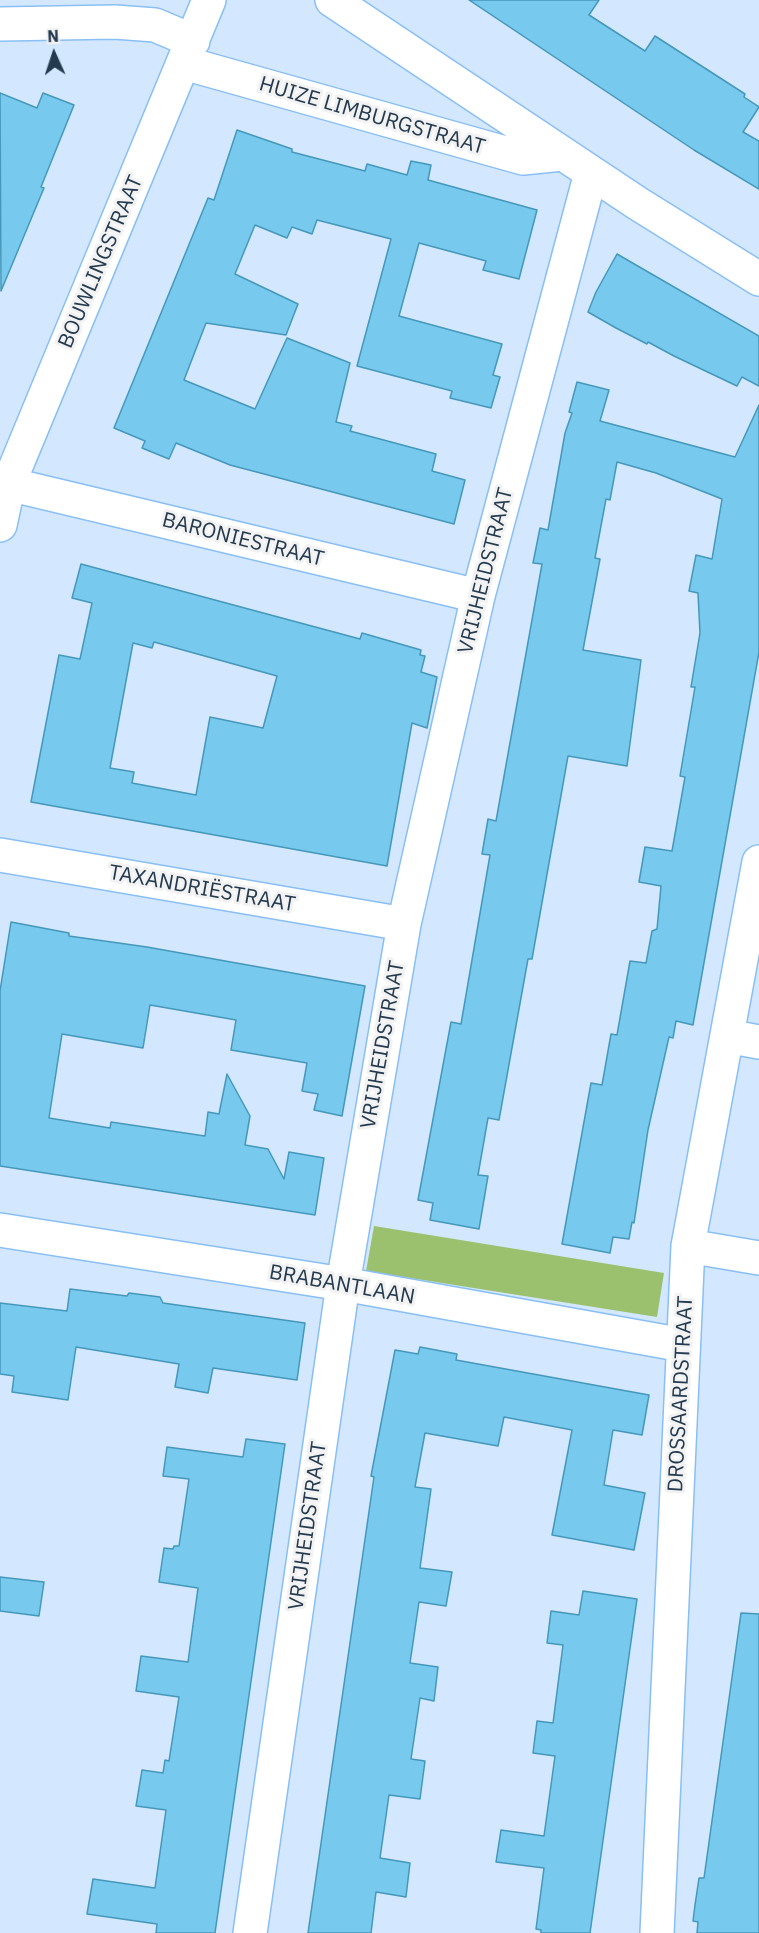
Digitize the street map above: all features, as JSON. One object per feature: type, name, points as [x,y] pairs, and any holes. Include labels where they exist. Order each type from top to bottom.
[{"type":"street","name":"BOUWLINGSTRAAT","points":[[0,525],[4,483],[209,0]]},
{"type":"street","name":"HUIZE LIMBURGSTRAAT","points":[[333,0],[591,173],[759,279]]},
{"type":"street","name":"HUIZE LIMBURGSTRAAT","points":[[0,24],[115,22],[155,25],[188,52],[523,158],[562,154]]},
{"type":"street","name":"VRIJHEIDSTRAAT","points":[[250,1933],[343,1284],[404,924],[478,596],[591,173]]},
{"type":"street","name":"BARONIESTRAAT","points":[[4,483],[478,596]]},
{"type":"street","name":"TAXANDRIËSTRAAT","points":[[0,855],[404,924]]},
{"type":"street","name":"DROSSAARDSTRAAT","points":[[657,1933],[688,1246],[759,862]]},
{"type":"street","points":[[727,1036],[759,1042]]},
{"type":"street","name":"BRABANTLAAN","points":[[0,1230],[343,1284],[683,1346]]},
{"type":"street","points":[[688,1246],[759,1258]]},
{"type":"green space","points":[[374,1226],[664,1273],[657,1317],[366,1271]]},
{"type":"building","points":[[469,0],[599,0],[589,15],[645,51],[655,36],[745,94],[744,97],[759,107],[743,132],[759,141],[759,189],[694,150]]},
{"type":"building","points":[[0,93],[37,108],[43,93],[74,105],[41,187],[44,188],[1,291]]},
{"type":"building","points":[[237,130],[292,149],[292,152],[365,171],[367,164],[407,175],[411,161],[431,165],[428,180],[537,210],[519,279],[483,270],[486,261],[419,243],[399,316],[502,344],[493,375],[500,377],[491,408],[450,398],[452,391],[357,366],[391,239],[317,220],[312,234],[292,227],[287,238],[255,225],[235,274],[298,304],[286,335],[206,323],[184,380],[255,409],[287,338],[350,363],[336,422],[352,426],[350,431],[436,454],[432,471],[465,480],[454,524],[230,465],[176,443],[169,459],[142,448],[145,441],[114,428],[208,198],[214,200]]},
{"type":"building","points":[[617,254],[759,336],[759,386],[742,377],[737,386],[648,342],[647,344],[588,312]]},
{"type":"building","points":[[577,382],[609,390],[600,421],[735,457],[759,405],[759,652],[693,1025],[676,1021],[673,1038],[669,1037],[648,1130],[634,1223],[632,1222],[629,1239],[613,1237],[610,1253],[562,1244],[591,1083],[602,1085],[611,1034],[617,1035],[630,961],[646,963],[652,931],[657,929],[661,886],[639,882],[645,847],[672,851],[685,777],[680,776],[695,687],[691,687],[700,633],[698,593],[689,591],[696,555],[712,559],[722,499],[656,473],[617,462],[610,500],[606,499],[595,558],[600,559],[583,650],[641,660],[627,766],[568,756],[532,959],[528,959],[499,1120],[488,1118],[478,1175],[488,1176],[479,1229],[430,1220],[433,1203],[418,1200],[451,1022],[461,1024],[490,855],[482,854],[488,819],[496,821],[542,564],[533,563],[540,528],[548,530],[565,433],[572,413],[569,412]]},
{"type":"building","points":[[81,564],[360,639],[362,633],[421,650],[420,655],[425,656],[421,672],[437,677],[427,728],[412,723],[387,866],[31,802],[59,655],[80,659],[92,603],[72,598]],"holes":[[[154,642],[277,676],[263,728],[210,717],[196,795],[132,783],[134,772],[110,768],[133,643],[152,648]]]},
{"type":"building","points":[[11,922],[69,933],[69,936],[147,947],[365,986],[342,1116],[314,1110],[318,1094],[302,1091],[307,1063],[231,1050],[236,1020],[150,1005],[143,1048],[62,1034],[49,1118],[110,1128],[111,1122],[205,1136],[208,1112],[219,1114],[227,1074],[250,1116],[245,1145],[268,1149],[284,1179],[289,1152],[324,1158],[315,1215],[0,1166],[0,991]]},
{"type":"building","points":[[70,1289],[127,1296],[129,1293],[160,1297],[163,1303],[305,1323],[297,1380],[213,1368],[208,1393],[175,1387],[179,1364],[76,1347],[68,1400],[12,1392],[14,1376],[0,1374],[0,1303],[67,1311]]},
{"type":"building","points":[[420,1347],[457,1354],[456,1360],[649,1395],[642,1435],[613,1430],[604,1485],[645,1493],[634,1550],[552,1535],[572,1430],[504,1417],[498,1446],[425,1433],[415,1487],[431,1489],[420,1568],[452,1572],[446,1606],[419,1602],[410,1663],[438,1667],[434,1701],[420,1698],[411,1759],[425,1761],[420,1799],[389,1795],[380,1858],[410,1863],[406,1897],[376,1892],[371,1933],[308,1933],[374,1477],[371,1476],[395,1350],[418,1354]]},
{"type":"building","points":[[246,1439],[285,1444],[215,1933],[156,1933],[157,1924],[87,1914],[93,1879],[155,1888],[166,1810],[136,1806],[142,1770],[163,1773],[165,1760],[169,1761],[179,1697],[136,1691],[141,1656],[188,1662],[198,1588],[159,1582],[164,1548],[173,1549],[174,1546],[179,1546],[189,1479],[163,1476],[167,1447],[243,1457]]},
{"type":"building","points":[[0,1577],[44,1582],[39,1616],[0,1611]]},
{"type":"building","points":[[583,1591],[637,1599],[590,1933],[541,1933],[541,1930],[536,1929],[544,1868],[496,1862],[501,1830],[544,1836],[555,1756],[533,1753],[537,1721],[553,1723],[563,1645],[547,1643],[551,1611],[579,1615]]},
{"type":"building","points":[[741,1613],[759,1614],[759,1933],[697,1933],[698,1922],[693,1921],[695,1905],[699,1878],[704,1878]]}]
